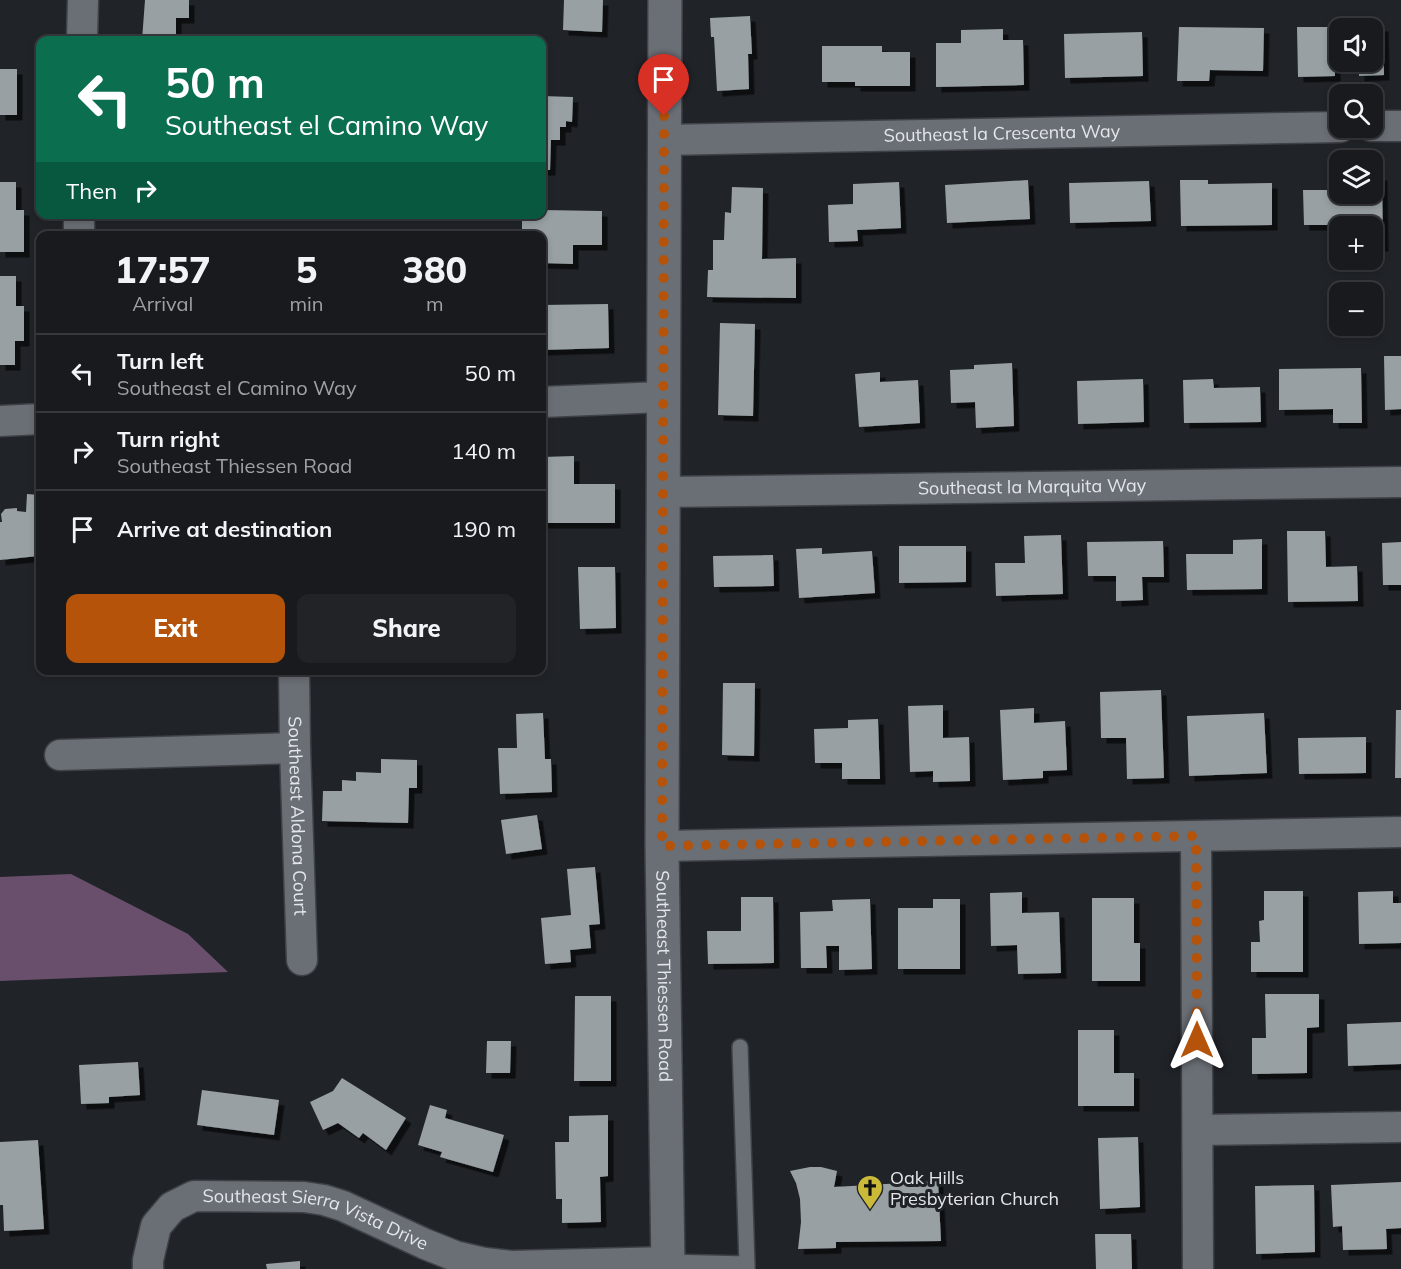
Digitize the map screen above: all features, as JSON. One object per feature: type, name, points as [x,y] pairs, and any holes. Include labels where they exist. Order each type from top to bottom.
[{"type":"main road","name":"Southeast Thiessen Road","points":[[665,0],[662,846],[668,1265]]},
{"type":"street","points":[[82,36],[83,0]]},
{"type":"street","points":[[1383,126],[1401,126]]},
{"type":"street","name":"Southeast la Crescenta Way","points":[[664,140],[1329,127]]},
{"type":"street","points":[[546,402],[662,397]]},
{"type":"street","points":[[0,421],[36,419]]},
{"type":"street","name":"Southeast la Marquita Way","points":[[663,492],[1401,482]]},
{"type":"street","name":"Southeast Aldona Court","points":[[294,675],[302,960]]},
{"type":"street","points":[[60,755],[295,748]]},
{"type":"street","points":[[662,846],[1401,832]]},
{"type":"street","points":[[1196,836],[1198,1269]]},
{"type":"street","points":[[1198,1130],[1401,1127]]},
{"type":"street","name":"Southeast Sierra Vista Drive","points":[[148,1269],[156,1226],[172,1208],[194,1196],[304,1197],[324,1200],[343,1206],[455,1256],[485,1263],[511,1266],[668,1265]]},
{"type":"lane","points":[[668,1265],[747,1266],[740,1047]]},
{"type":"shaded area","points":[[71,874],[188,934],[228,972],[0,981],[0,877]]},
{"type":"building","points":[[145,0],[189,0],[189,18],[176,18],[176,36],[142,36]]},
{"type":"building","points":[[564,0],[603,0],[602,32],[563,30]]},
{"type":"building","points":[[750,16],[752,54],[748,54],[749,89],[717,91],[714,37],[711,37],[710,18]]},
{"type":"building","points":[[1383,26],[1384,75],[1359,76],[1359,72],[1383,72]]},
{"type":"building","points":[[1179,27],[1264,28],[1263,71],[1210,70],[1209,81],[1177,81]]},
{"type":"building","points":[[1297,27],[1329,27],[1329,72],[1335,72],[1335,76],[1298,77]]},
{"type":"building","points":[[1003,29],[1003,40],[1023,40],[1024,85],[936,87],[936,43],[961,43],[961,30]]},
{"type":"building","points":[[1142,32],[1143,76],[1065,78],[1064,34]]},
{"type":"building","points":[[822,46],[882,46],[882,52],[910,52],[910,86],[855,86],[855,82],[822,82]]},
{"type":"building","points":[[0,69],[17,69],[17,115],[0,115]]},
{"type":"building","points":[[546,96],[573,97],[572,122],[566,121],[566,127],[560,127],[560,140],[551,140],[550,170],[546,170]]},
{"type":"building","points":[[1028,180],[1030,219],[947,223],[945,185]]},
{"type":"building","points":[[1180,180],[1208,180],[1208,184],[1272,183],[1272,225],[1181,226]]},
{"type":"building","points":[[1149,181],[1151,221],[1070,223],[1069,183]]},
{"type":"building","points":[[0,182],[16,182],[16,210],[24,210],[24,252],[0,252]]},
{"type":"building","points":[[899,182],[901,228],[857,230],[858,241],[829,242],[828,205],[853,204],[853,184]]},
{"type":"building","points":[[732,187],[763,188],[762,259],[796,258],[796,298],[707,297],[708,270],[713,270],[713,240],[724,240],[725,212],[731,213]]},
{"type":"building","points":[[1303,190],[1329,190],[1329,204],[1382,204],[1383,216],[1329,216],[1329,225],[1304,225]]},
{"type":"building","points":[[546,210],[602,211],[602,245],[573,245],[573,264],[546,263],[546,231],[522,231],[522,219],[546,219]]},
{"type":"building","points":[[0,276],[16,276],[16,306],[24,306],[24,341],[15,341],[15,365],[0,365]]},
{"type":"building","points":[[608,304],[609,348],[546,350],[546,305]]},
{"type":"building","points":[[720,323],[755,324],[753,416],[718,415]]},
{"type":"building","points":[[1384,356],[1401,356],[1401,409],[1385,410]]},
{"type":"building","points":[[1012,363],[1014,426],[976,428],[975,402],[951,403],[950,370],[974,369],[974,365]]},
{"type":"building","points":[[1361,368],[1362,423],[1333,423],[1333,409],[1279,410],[1279,369]]},
{"type":"building","points":[[880,372],[880,382],[918,380],[920,423],[859,427],[855,374]]},
{"type":"building","points":[[1143,379],[1144,422],[1078,424],[1077,381]]},
{"type":"building","points":[[1213,379],[1214,388],[1260,387],[1261,422],[1184,423],[1183,380]]},
{"type":"building","points":[[574,456],[574,484],[615,484],[615,523],[546,523],[546,457]]},
{"type":"building","points":[[27,494],[36,495],[36,556],[0,560],[1,514],[5,509],[17,508],[17,511],[26,512]]},
{"type":"building","points":[[1287,531],[1325,531],[1326,567],[1357,566],[1358,601],[1288,602]]},
{"type":"building","points":[[1061,535],[1063,594],[996,596],[995,563],[1025,563],[1024,536]]},
{"type":"building","points":[[1262,539],[1262,589],[1187,590],[1186,554],[1233,554],[1233,540]]},
{"type":"building","points":[[1163,541],[1164,577],[1142,577],[1143,600],[1116,601],[1116,576],[1088,576],[1087,542]]},
{"type":"building","points":[[1401,542],[1401,585],[1383,585],[1382,543]]},
{"type":"building","points":[[899,546],[966,546],[966,582],[899,583]]},
{"type":"building","points":[[822,548],[822,554],[872,551],[875,593],[799,598],[796,549]]},
{"type":"building","points":[[773,555],[774,586],[714,587],[713,556]]},
{"type":"building","points":[[578,567],[615,567],[616,628],[580,629]]},
{"type":"building","points":[[723,683],[755,683],[754,756],[722,755]]},
{"type":"building","points":[[1161,690],[1164,778],[1127,779],[1126,738],[1101,738],[1100,692]]},
{"type":"building","points":[[943,705],[943,738],[969,737],[970,781],[933,782],[933,771],[910,772],[908,706]]},
{"type":"building","points":[[1034,708],[1034,723],[1065,721],[1067,770],[1043,771],[1043,778],[1003,780],[1000,710]]},
{"type":"building","points":[[1396,710],[1401,710],[1401,778],[1395,778]]},
{"type":"building","points":[[543,713],[545,759],[551,759],[552,792],[500,794],[498,748],[517,748],[516,714]]},
{"type":"building","points":[[1264,713],[1267,773],[1189,776],[1187,716]]},
{"type":"building","points":[[878,719],[880,779],[842,779],[842,763],[815,763],[814,729],[848,728],[848,720]]},
{"type":"building","points":[[1366,737],[1366,773],[1299,774],[1298,738]]},
{"type":"building","points":[[381,759],[417,760],[417,788],[409,788],[408,823],[322,821],[323,791],[342,791],[342,780],[356,781],[356,772],[381,773]]},
{"type":"building","points":[[537,815],[542,849],[506,854],[501,820]]},
{"type":"building","points":[[595,867],[600,924],[589,925],[591,948],[570,950],[571,962],[545,964],[541,918],[571,915],[567,869]]},
{"type":"building","points":[[1264,891],[1303,891],[1303,972],[1251,972],[1251,942],[1260,942],[1259,921],[1264,920]]},
{"type":"building","points":[[1393,891],[1393,903],[1401,903],[1401,943],[1359,944],[1358,892]]},
{"type":"building","points":[[1022,892],[1022,913],[1059,912],[1061,973],[1018,974],[1017,945],[991,946],[990,893]]},
{"type":"building","points":[[741,897],[773,897],[774,963],[708,964],[707,931],[741,931]]},
{"type":"building","points":[[1092,898],[1134,898],[1134,943],[1140,943],[1140,981],[1092,981]]},
{"type":"building","points":[[870,899],[872,969],[839,970],[839,946],[826,946],[827,968],[801,968],[800,912],[833,911],[832,900]]},
{"type":"building","points":[[933,899],[960,899],[960,969],[898,969],[898,908],[933,908]]},
{"type":"building","points":[[1265,994],[1319,994],[1319,1027],[1307,1028],[1307,1073],[1252,1074],[1252,1038],[1266,1038]]},
{"type":"building","points":[[575,996],[611,996],[611,1081],[574,1081]]},
{"type":"building","points":[[1401,1022],[1401,1064],[1348,1066],[1347,1024]]},
{"type":"building","points":[[1078,1030],[1114,1030],[1114,1073],[1134,1073],[1134,1106],[1078,1106]]},
{"type":"building","points":[[487,1041],[511,1041],[510,1073],[486,1073]]},
{"type":"building","points":[[138,1062],[140,1095],[109,1097],[109,1103],[81,1104],[79,1065]]},
{"type":"building","points":[[342,1078],[406,1118],[386,1150],[363,1133],[359,1138],[338,1123],[323,1130],[310,1102],[333,1091]]},
{"type":"building","points":[[202,1090],[279,1100],[274,1135],[197,1125]]},
{"type":"building","points":[[430,1105],[447,1110],[445,1118],[504,1135],[493,1172],[440,1157],[442,1152],[418,1145]]},
{"type":"building","points":[[608,1115],[608,1176],[600,1177],[601,1222],[562,1223],[562,1199],[556,1199],[555,1142],[569,1142],[569,1116]]},
{"type":"building","points":[[1138,1137],[1140,1207],[1100,1209],[1098,1138]]},
{"type":"building","points":[[38,1140],[44,1229],[4,1231],[3,1205],[0,1205],[0,1142]]},
{"type":"building","name":"Oak Hills Presbyterian Church","points":[[810,1167],[837,1171],[834,1187],[938,1181],[941,1241],[836,1242],[836,1248],[798,1249],[801,1222],[800,1199],[790,1171]]},
{"type":"building","points":[[1401,1182],[1401,1228],[1386,1229],[1387,1249],[1343,1250],[1342,1226],[1333,1227],[1331,1185]]},
{"type":"building","points":[[1314,1185],[1315,1252],[1256,1254],[1255,1186]]},
{"type":"building","points":[[1095,1234],[1131,1234],[1132,1269],[1096,1269]]},
{"type":"building","points":[[300,1261],[300,1269],[267,1269],[266,1264]]},
{"type":"place","name":"Oak Hills Presbyterian Church","points":[[870,1211]]},
{"type":"route","points":[[664,116],[662,846],[1196,836],[1197,1040]]}]
